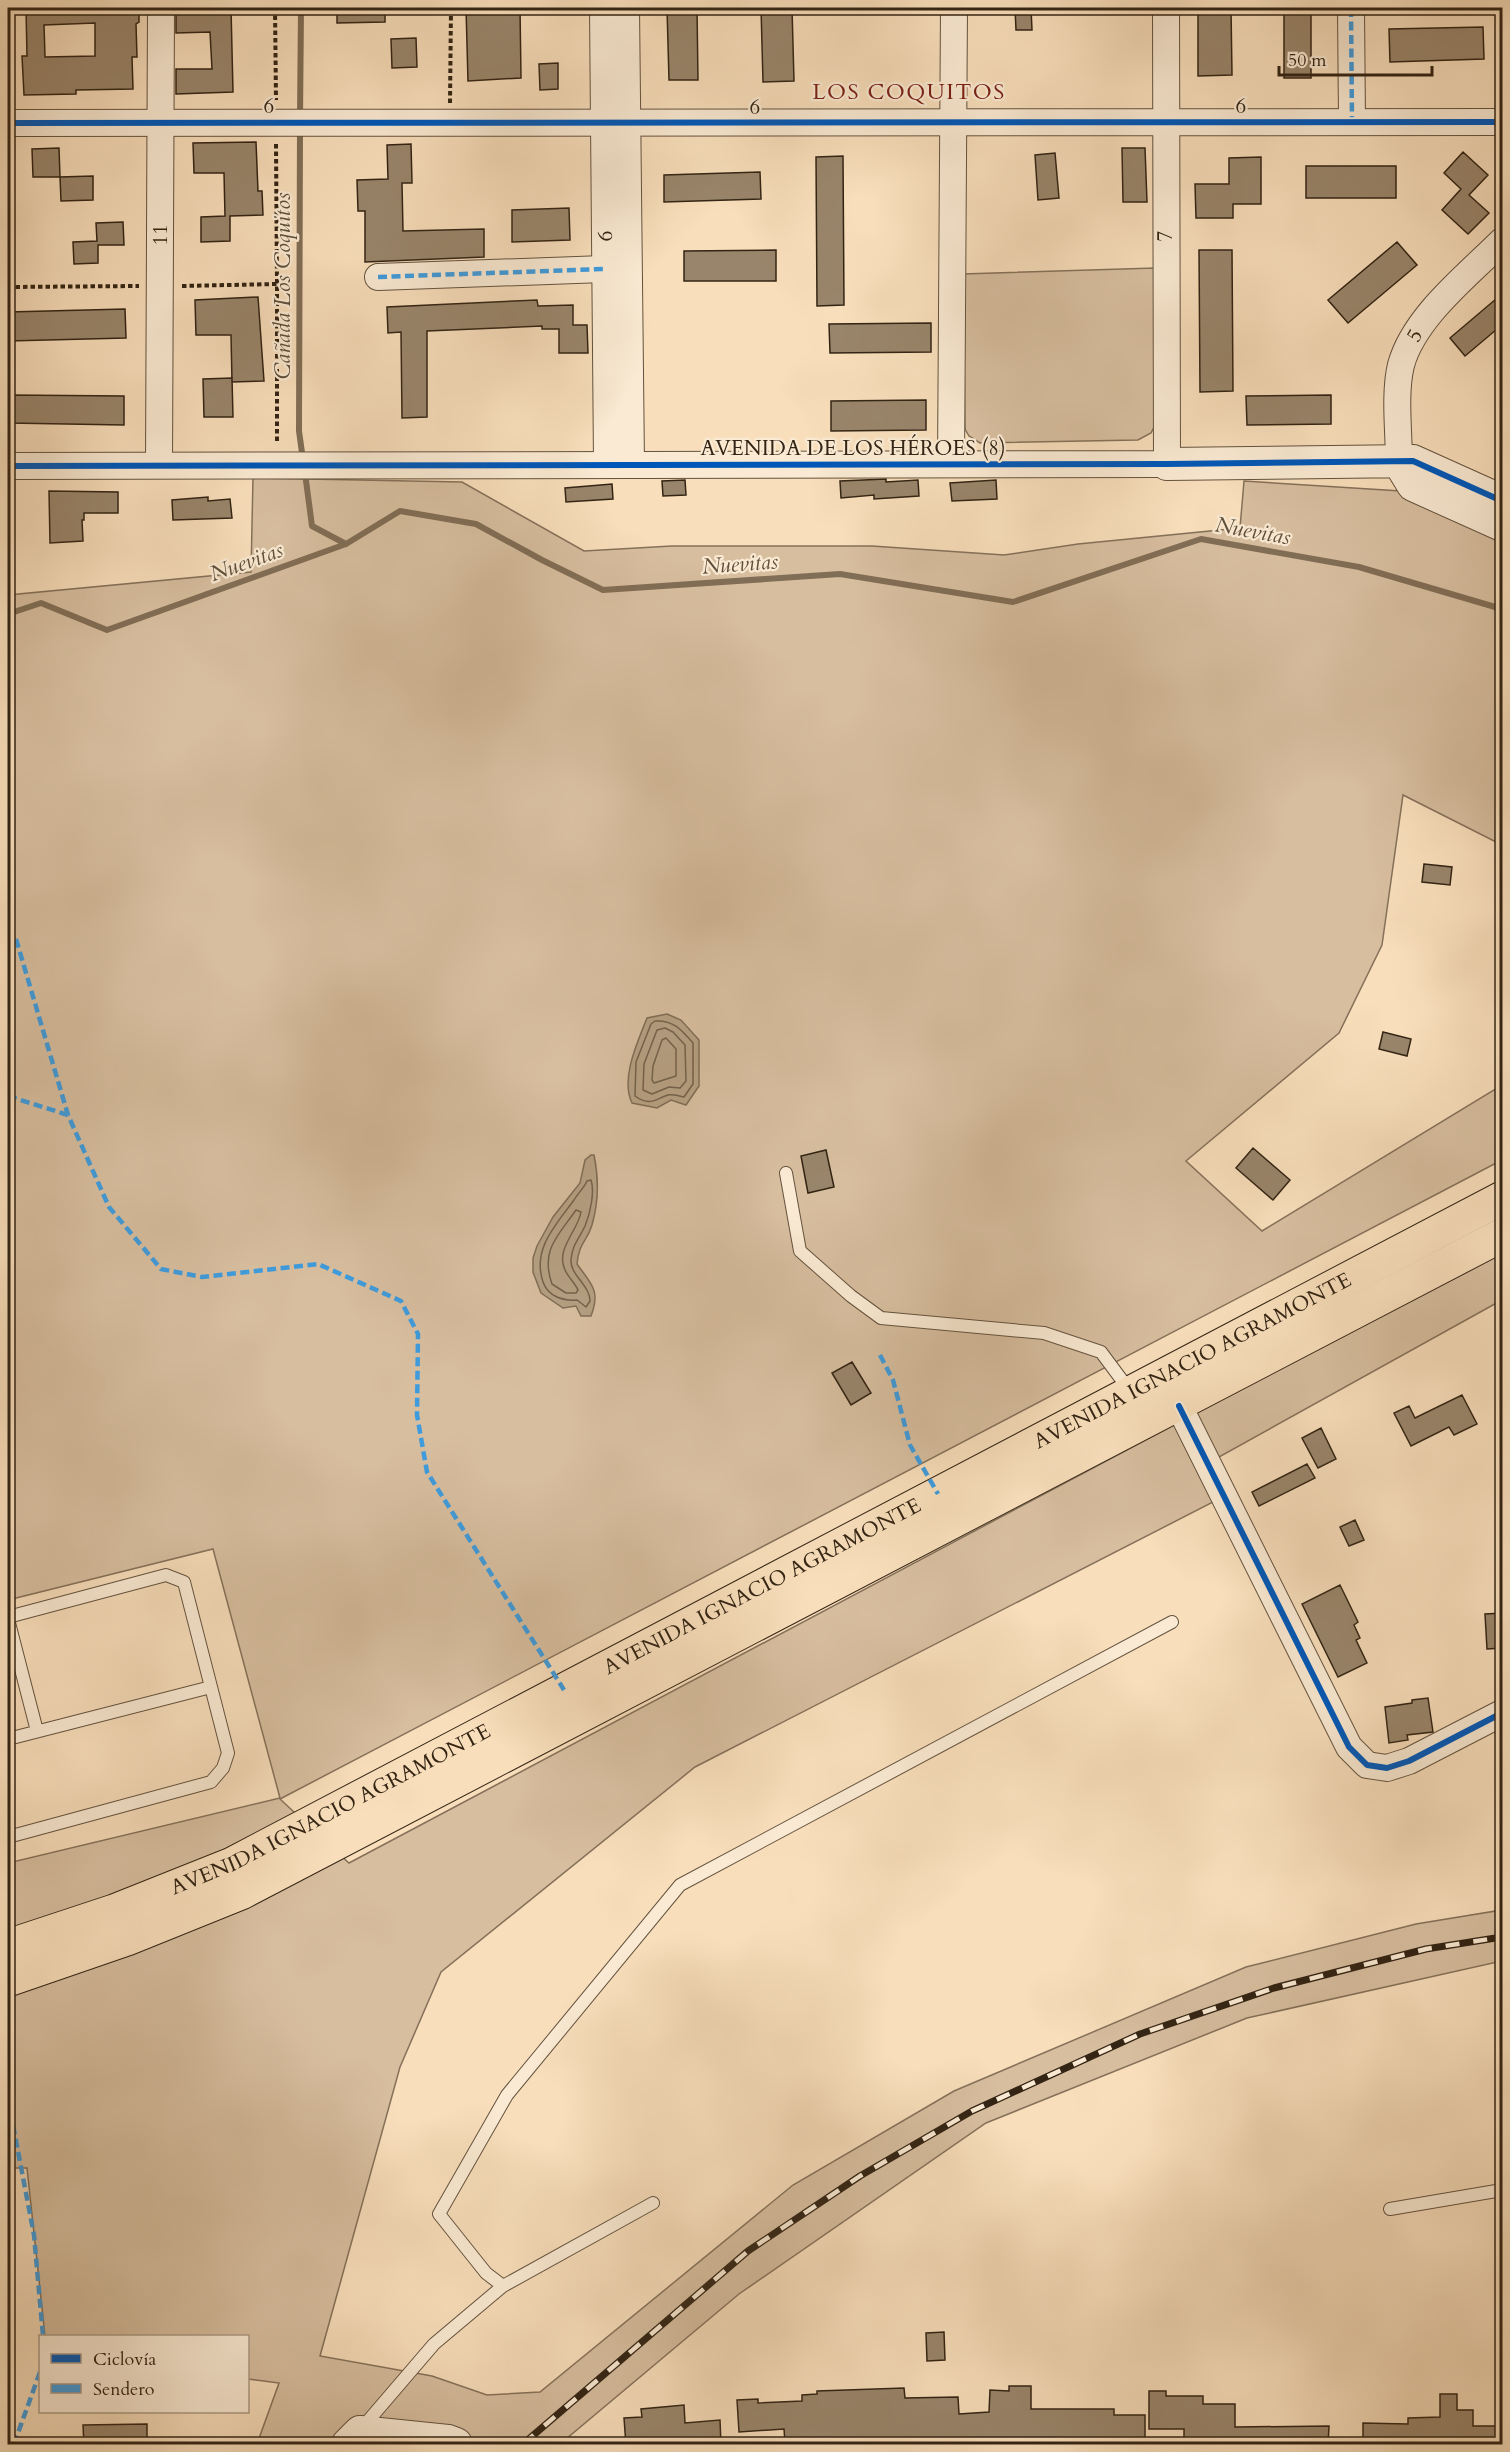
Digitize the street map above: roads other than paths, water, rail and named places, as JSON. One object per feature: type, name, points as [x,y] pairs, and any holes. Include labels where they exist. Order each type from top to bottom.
[{"type":"main road","name":"AVENIDA IGNACIO AGRAMONTE","points":[[8,1980],[127,1940],[241,1893],[1149,1406],[1503,1198]]},
{"type":"main road","name":"AVENIDA IGNACIO AGRAMONTE","points":[[8,1946],[114,1911],[232,1864],[1149,1406],[1503,1235]]},
{"type":"street","name":"11","points":[[159,465],[161,8]]},
{"type":"street","name":"9","points":[[603,8],[615,123],[619,464]]},
{"type":"street","name":"9","points":[[619,464],[604,269],[626,8]]},
{"type":"street","points":[[951,464],[954,8]]},
{"type":"street","name":"7","points":[[1166,8],[1167,464]]},
{"type":"street","points":[[1351,8],[1352,122]]},
{"type":"street","name":"6","points":[[8,123],[1503,122]]},
{"type":"street","name":"5","points":[[1399,462],[1399,386],[1401,366],[1410,342],[1437,305],[1503,241]]},
{"type":"street","points":[[378,277],[604,269]]},
{"type":"street","name":"AVENIDA DE LOS HÉROES (8)","points":[[8,466],[1167,464],[1413,461],[1503,501]]},
{"type":"street","points":[[1399,462],[1413,485],[1503,525]]},
{"type":"street","points":[[1149,1406],[1349,1748],[1367,1765],[1387,1768],[1409,1761],[1503,1713]]},
{"type":"street","points":[[354,2438],[448,2441],[456,2445]]},
{"type":"lane","points":[[786,1173],[800,1251],[851,1296],[881,1318],[1044,1333],[1101,1352],[1149,1406]]},
{"type":"lane","points":[[8,1837],[211,1782],[223,1768],[228,1753],[184,1582],[166,1575],[8,1618],[37,1731]]},
{"type":"lane","points":[[503,2286],[486,2274],[439,2214],[507,2095],[680,1885],[1172,1622]]},
{"type":"lane","points":[[8,1739],[211,1687]]},
{"type":"lane","points":[[1390,2209],[1503,2190]]},
{"type":"lane","points":[[354,2438],[434,2344],[503,2286],[653,2204]]},
{"type":"water","points":[[667,1014],[681,1020],[699,1040],[699,1086],[686,1105],[671,1100],[657,1108],[632,1103],[628,1083],[629,1072],[639,1038],[647,1018]]},
{"type":"water","points":[[594,1155],[597,1173],[596,1207],[590,1231],[579,1251],[577,1264],[593,1288],[595,1300],[591,1316],[581,1316],[576,1306],[563,1308],[541,1293],[533,1272],[533,1258],[553,1217],[580,1183],[585,1160]]},
{"type":"waterway","name":"Cañada Los Coquitos","points":[[300,118],[301,8]]},
{"type":"waterway","name":"Cañada Los Coquitos","points":[[300,128],[299,431],[303,460]]},
{"type":"waterway","name":"Cañada Los Coquitos","points":[[305,473],[312,526],[346,544]]},
{"type":"waterway","name":"Nuevitas","points":[[8,614],[41,603],[107,630],[346,544],[400,511],[476,524],[603,590],[840,574],[1013,602],[1201,539],[1359,567],[1502,609]]},
{"type":"railway","points":[[523,2444],[748,2251],[860,2176],[972,2111],[1140,2034],[1274,1988],[1426,1949],[1502,1937]]},
{"type":"district","name":"LOS COQUITOS","points":[[909,91]]}]
